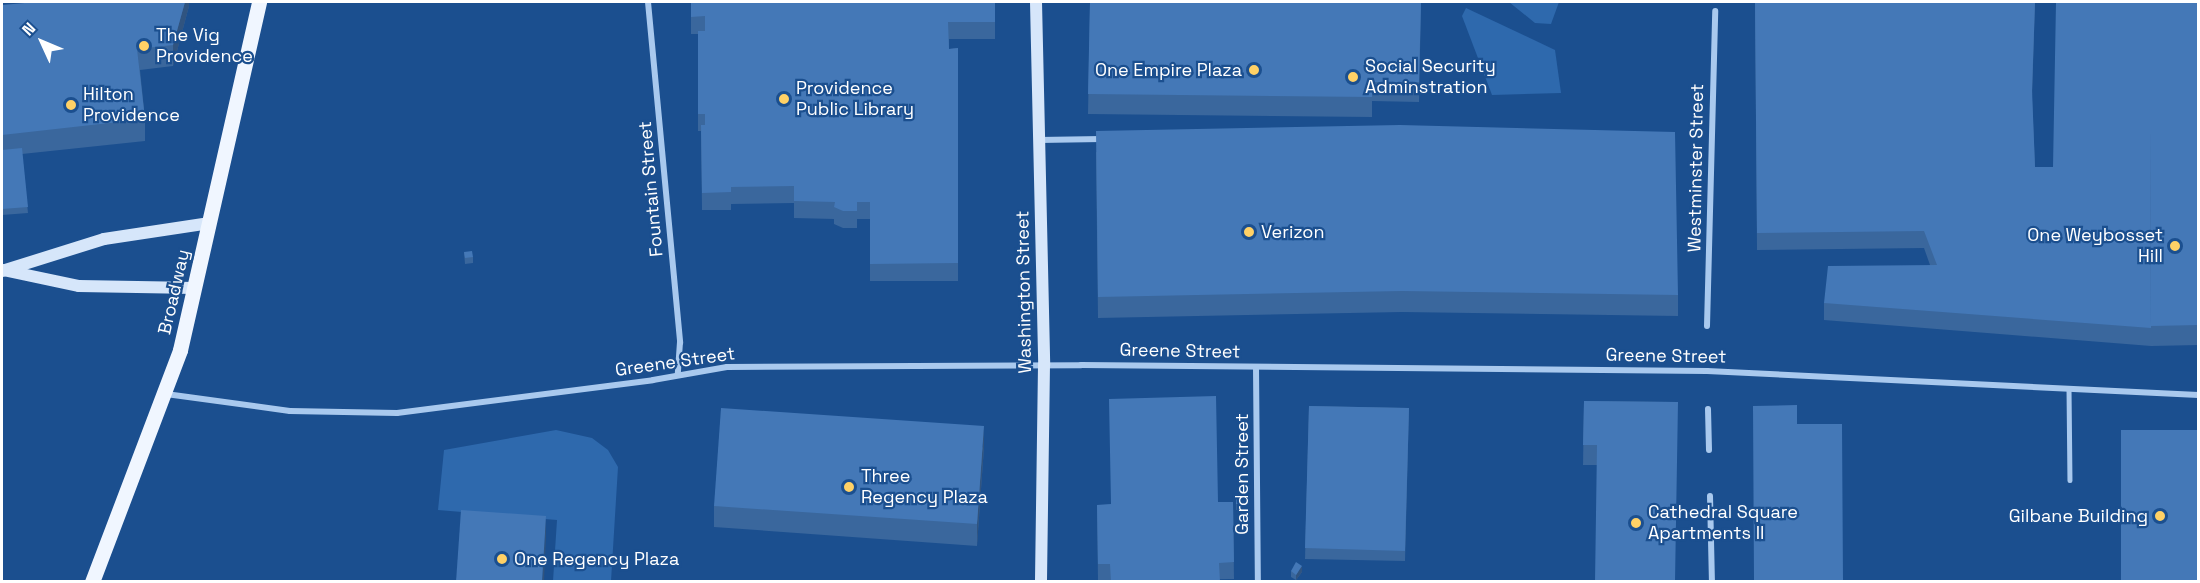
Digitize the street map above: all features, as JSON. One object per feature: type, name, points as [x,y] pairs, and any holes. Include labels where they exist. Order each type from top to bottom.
[{"type":"main road","name":"Broadway","points":[[92,582],[166,394],[195,288],[259,2]]},
{"type":"main road","name":"Washington Street","points":[[1036,2],[1044,365],[1041,582]]},
{"type":"main road","points":[[2,270],[104,239],[210,223]]},
{"type":"main road","points":[[2,270],[79,286],[195,288]]},
{"type":"street","name":"Fountain Street","points":[[648,2],[680,342],[678,374]]},
{"type":"street","name":"Westminster Street","points":[[1707,326],[1714,11]]},
{"type":"street","points":[[1039,140],[1116,139]]},
{"type":"street","name":"Greene Street","points":[[166,394],[290,411],[397,413],[653,380],[727,367],[1044,365],[1707,371],[2199,395]]},
{"type":"street","name":"Garden Street","points":[[1256,367],[1258,582]]},
{"type":"street","points":[[1708,409],[1710,450]]},
{"type":"street","points":[[1710,496],[1712,582]]},
{"type":"lane","points":[[2069,388],[2070,480]]},
{"type":"shaded area","points":[[1509,2],[1559,2],[1551,24],[1535,23]]},
{"type":"shaded area","points":[[1466,8],[1555,50],[1561,93],[1492,95],[1462,16]]},
{"type":"shaded area","points":[[556,430],[592,438],[608,450],[618,467],[611,581],[553,581],[557,520],[438,510],[444,450]]},
{"type":"building","name":"Hilton Providence","points":[[36,2],[185,2],[173,45],[137,49],[145,119],[2,135],[2,5]]},
{"type":"building","points":[[691,2],[995,2],[995,22],[948,22],[949,49],[958,48],[958,263],[870,264],[870,202],[857,202],[857,211],[843,211],[834,207],[835,202],[794,201],[794,186],[731,187],[731,192],[702,193],[701,125],[705,125],[705,114],[698,114],[698,31],[705,31],[705,16],[691,17]]},
{"type":"building","name":"One Empire Plaza","points":[[1090,2],[1421,2],[1419,82],[1372,82],[1372,97],[1088,94]]},
{"type":"building","points":[[1755,2],[2035,2],[2032,90],[2035,167],[2053,167],[2056,2],[2199,2],[2199,128],[2150,128],[2151,328],[1824,303],[1828,266],[1937,265],[1924,231],[1757,233]]},
{"type":"building","points":[[1400,125],[1675,132],[1678,295],[1402,291],[1098,297],[1096,131]]},
{"type":"building","name":"One Weybosset Hill","points":[[2150,128],[2199,128],[2199,325],[2151,326]]},
{"type":"building","points":[[22,148],[28,207],[2,209],[2,150]]},
{"type":"building","points":[[472,251],[473,257],[465,258],[464,252]]},
{"type":"building","points":[[1216,396],[1218,502],[1233,502],[1234,562],[1219,563],[1220,582],[1111,582],[1110,564],[1098,564],[1097,505],[1111,504],[1109,399]]},
{"type":"building","name":"Cathedral Square Apartments II","points":[[1584,401],[1678,402],[1675,582],[1595,582],[1597,445],[1583,445]]},
{"type":"building","points":[[1797,405],[1797,424],[1842,424],[1843,582],[1754,582],[1753,406]]},
{"type":"building","points":[[1309,406],[1409,408],[1405,551],[1305,548]]},
{"type":"building","name":"Three Regency Plaza","points":[[721,408],[984,426],[977,524],[714,506]]},
{"type":"building","name":"Gilbane Building","points":[[2121,430],[2199,430],[2199,582],[2121,582]]},
{"type":"building","points":[[1236,496],[1241,496],[1241,504],[1236,504]]},
{"type":"building","name":"One Regency Plaza","points":[[461,510],[546,516],[542,582],[456,582]]},
{"type":"building","points":[[1296,562],[1302,566],[1296,575],[1291,571]]},
{"type":"place","name":"The Vig Providence","points":[[144,46]]},
{"type":"place","name":"One Empire Plaza","points":[[1254,70]]},
{"type":"place","name":"Social Security Adminstration","points":[[1353,77]]},
{"type":"place","name":"Providence Public Library","points":[[784,99]]},
{"type":"place","name":"Hilton Providence","points":[[71,105]]},
{"type":"place","name":"Verizon","points":[[1249,232]]},
{"type":"place","name":"One Weybosset Hill","points":[[2175,246]]},
{"type":"place","name":"Three Regency Plaza","points":[[849,487]]},
{"type":"place","name":"Gilbane Building","points":[[2160,516]]},
{"type":"place","name":"Cathedral Square Apartments II","points":[[1636,523]]},
{"type":"place","name":"One Regency Plaza","points":[[502,559]]}]
